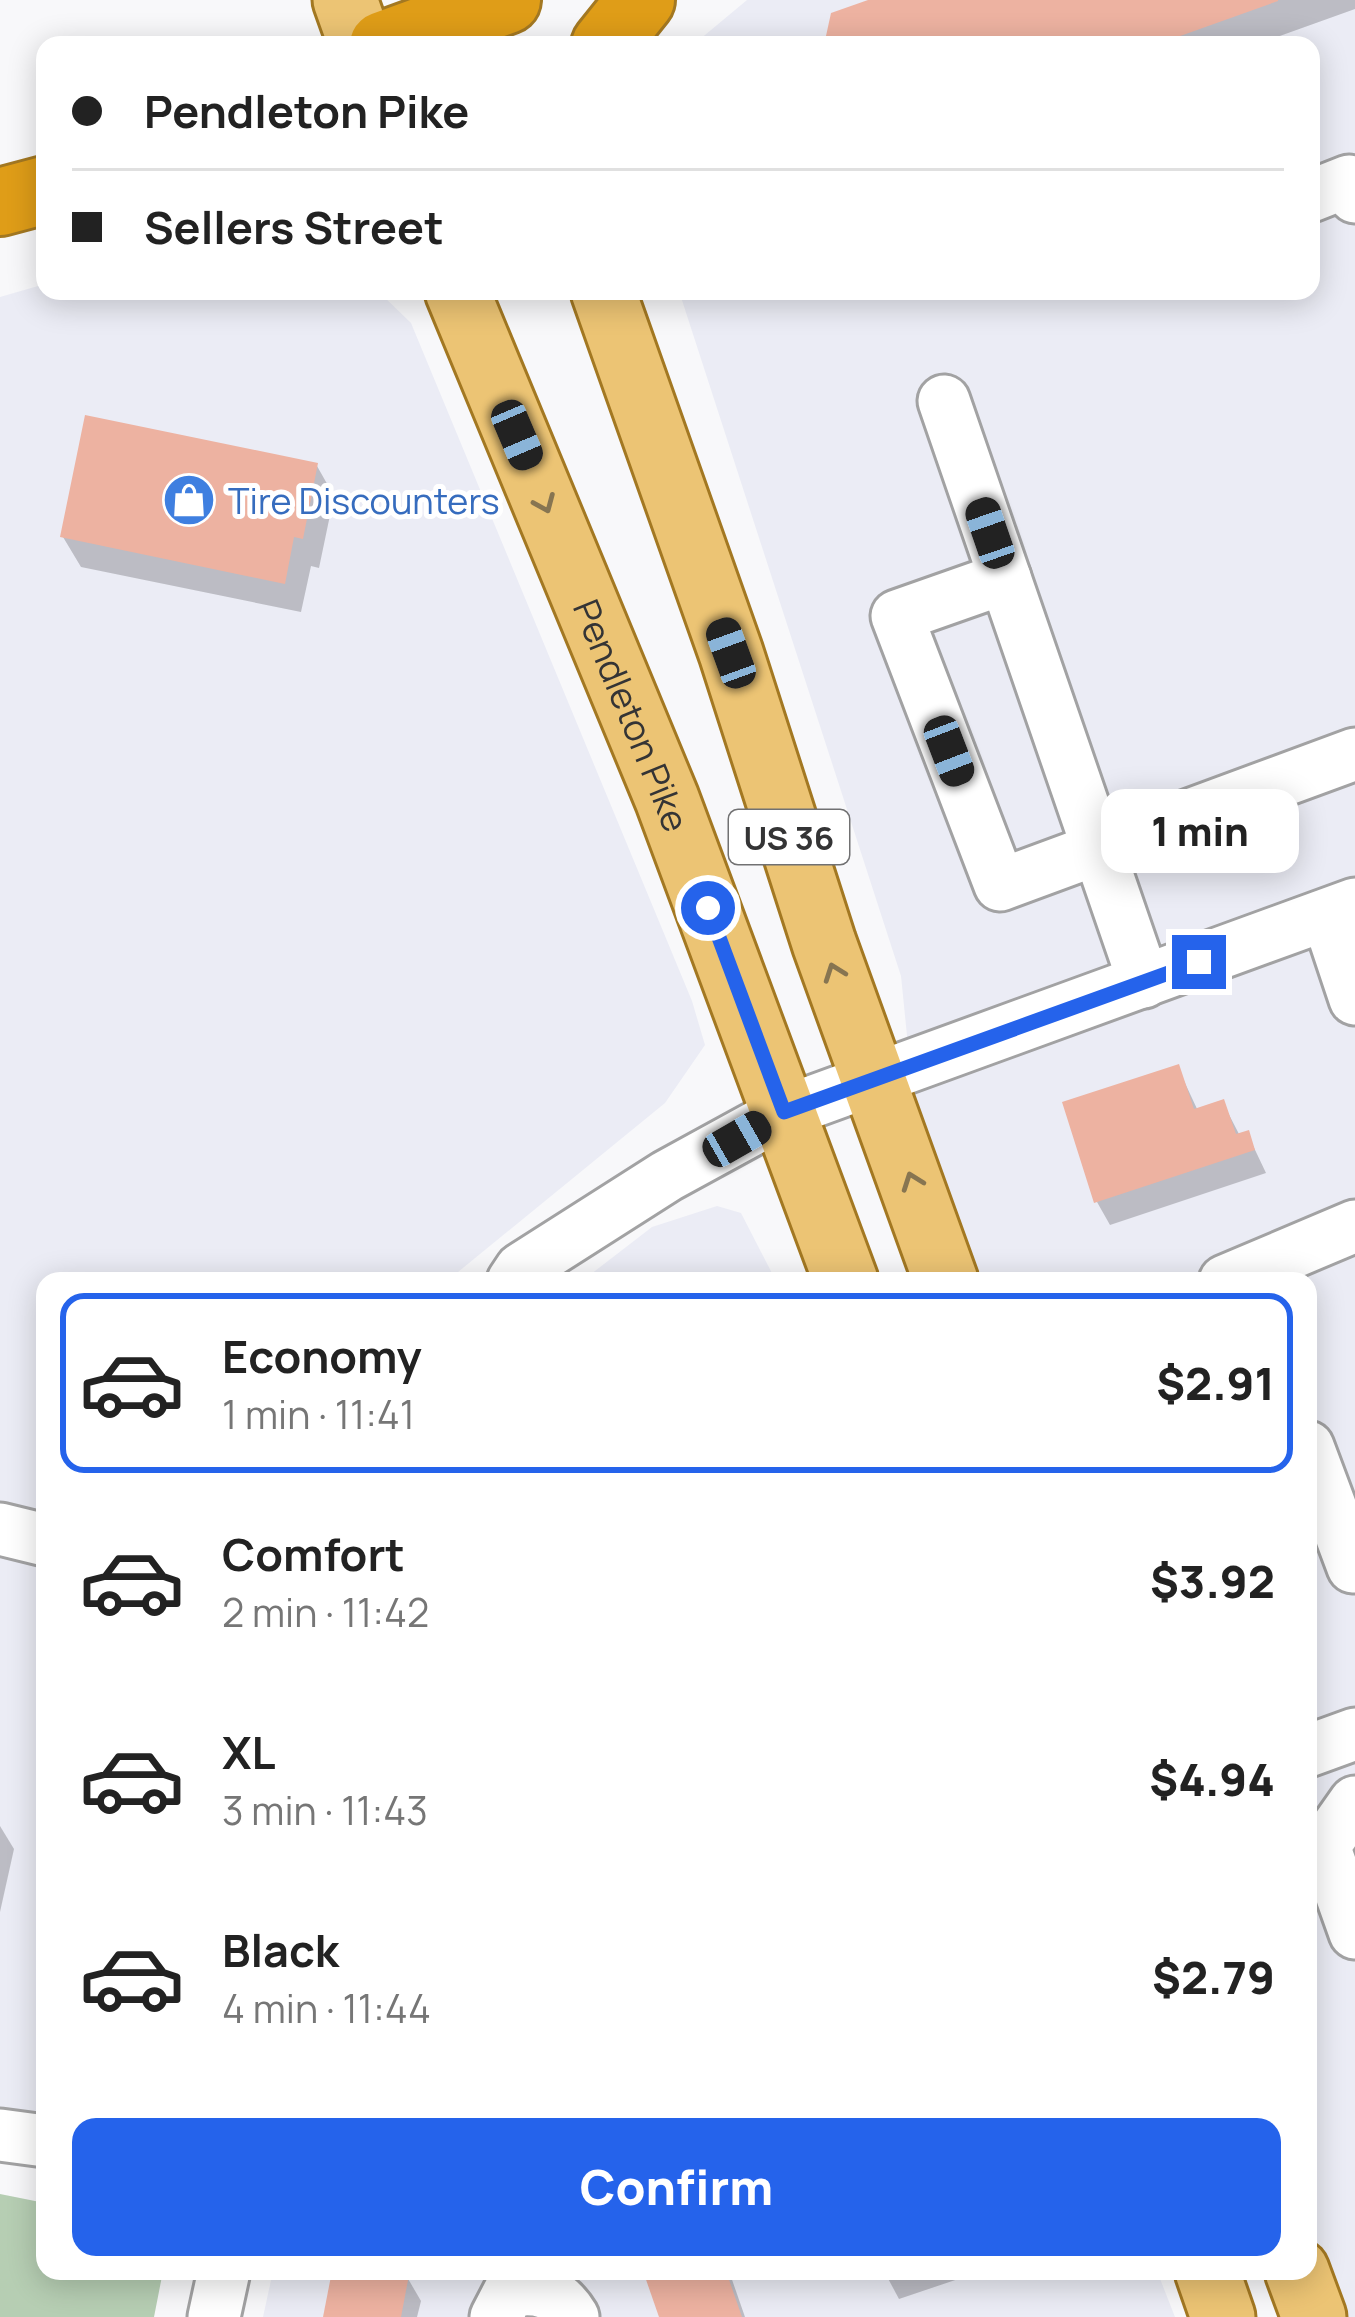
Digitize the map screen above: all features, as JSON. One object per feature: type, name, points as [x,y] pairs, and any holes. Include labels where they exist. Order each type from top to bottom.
[{"type":"highway","points":[[612,36],[641,0]]},
{"type":"highway","points":[[415,36],[503,12]]},
{"type":"main road","points":[[345,0],[358,36]]},
{"type":"main road","name":"Pendleton Pike","points":[[461,300],[658,777],[843,1272]]},
{"type":"main road","name":"US 36","points":[[606,300],[943,1272]]},
{"type":"main road","points":[[1210,2280],[1223,2317]]},
{"type":"main road","points":[[1300,2280],[1314,2317]]},
{"type":"street","points":[[1320,193],[1349,182],[1355,197]]},
{"type":"street","points":[[944,401],[1144,982]]},
{"type":"street","points":[[1005,578],[897,616],[1000,885],[1355,754]]},
{"type":"street","points":[[519,1272],[667,1176],[784,1112],[1341,909],[1355,999]]},
{"type":"street","points":[[1253,1272],[1355,1226]]},
{"type":"street","points":[[1318,1506],[1339,1575]]},
{"type":"street","points":[[0,1529],[36,1538]]},
{"type":"street","points":[[1317,1748],[1355,1734]]},
{"type":"street","points":[[1355,1802],[1324,1846],[1355,1934]]},
{"type":"street","points":[[0,2134],[36,2140]]},
{"type":"street","points":[[214,2317],[222,2280]]},
{"type":"street","points":[[510,2303],[555,2296],[573,2317]]},
{"type":"shaded area","points":[[747,0],[1355,0],[1355,2317],[1344,2317],[1317,2244],[1317,1272],[973,1272],[913,1095],[901,976],[682,300],[1320,300],[1320,36],[704,36]]},
{"type":"shaded area","points":[[36,287],[36,300],[387,300],[411,323],[692,1001],[705,1045],[665,1103],[458,1272],[36,1272],[36,2116],[0,2110],[0,297]]},
{"type":"shaded area","points":[[717,1206],[741,1213],[771,1272],[594,1272],[652,1227]]},
{"type":"shaded area","points":[[271,2280],[1161,2280],[1175,2317],[263,2317]]},
{"type":"green space","points":[[0,2194],[36,2201],[36,2280],[161,2280],[154,2317],[0,2317]]},
{"type":"building","points":[[868,0],[1278,0],[1180,36],[826,36],[831,13]]},
{"type":"building","name":"Tire Discounters","points":[[85,415],[318,463],[303,539],[294,537],[285,584],[60,537]]},
{"type":"building","points":[[1179,1064],[1194,1109],[1224,1099],[1236,1134],[1249,1130],[1255,1150],[1094,1203],[1062,1102]]},
{"type":"building","points":[[330,2280],[408,2280],[401,2317],[323,2317]]},
{"type":"building","points":[[646,2280],[729,2280],[742,2317],[659,2317]]},
{"type":"place","name":"Tire Discounters","points":[[189,500]]},
{"type":"route","points":[[708,908],[784,1112],[1199,962]]}]
